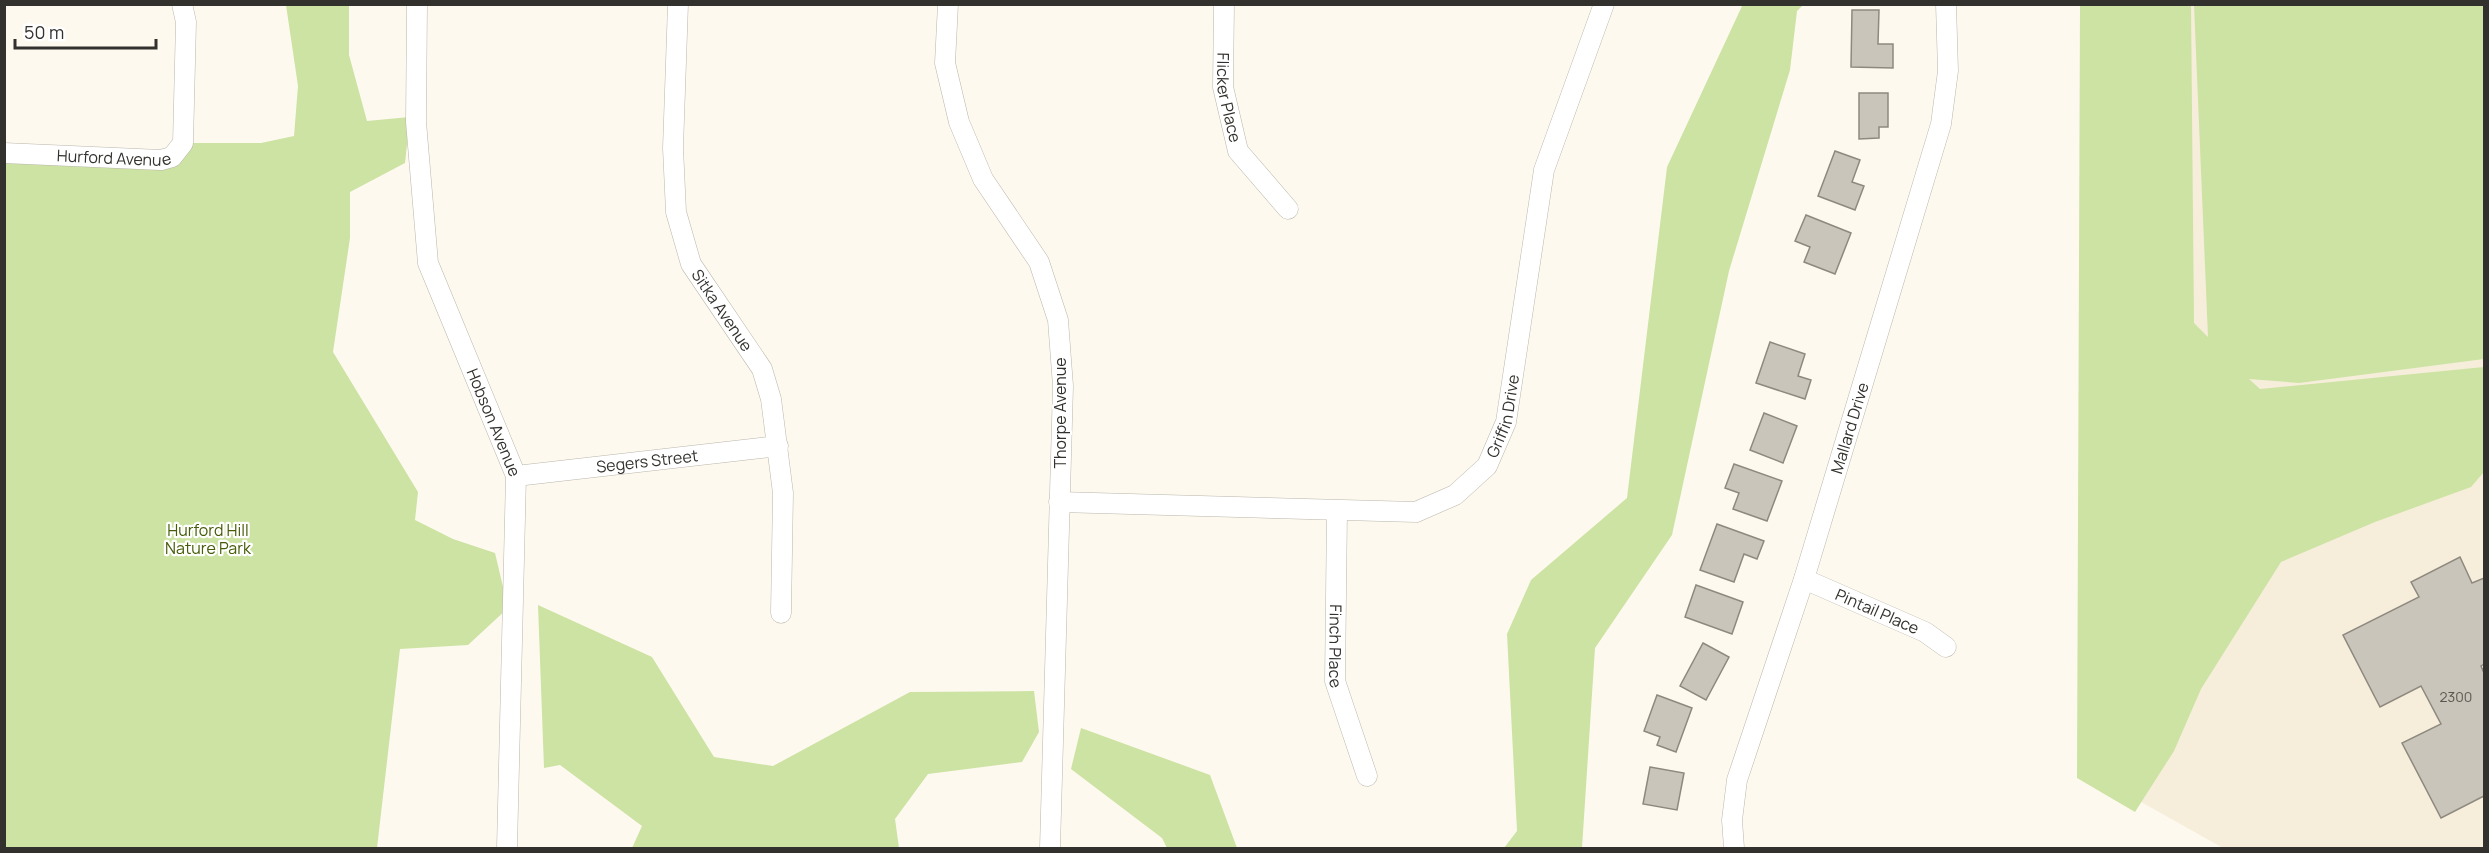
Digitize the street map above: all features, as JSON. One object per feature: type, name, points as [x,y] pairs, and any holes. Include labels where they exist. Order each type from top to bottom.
[{"type":"street","name":"Hurford Avenue","points":[[4,153],[161,160],[172,157],[183,143],[186,22],[182,4]]},
{"type":"street","name":"Hobson Avenue","points":[[417,4],[416,122],[428,263],[516,476],[507,849]]},
{"type":"street","name":"Sitka Avenue","points":[[678,4],[673,148],[676,212],[692,264],[762,369],[771,399],[783,493],[781,613]]},
{"type":"street","name":"Thorpe Avenue","points":[[948,4],[945,63],[958,122],[983,179],[1040,262],[1058,320],[1063,386],[1050,849]]},
{"type":"street","name":"Flicker Place","points":[[1224,4],[1223,87],[1238,151],[1288,209]]},
{"type":"street","name":"Griffin Drive","points":[[1059,502],[1416,512],[1455,495],[1487,466],[1506,422],[1544,170],[1604,4]]},
{"type":"street","name":"Mallard Drive","points":[[1734,849],[1732,820],[1737,780],[1804,579],[1941,124],[1948,71],[1946,4]]},
{"type":"street","name":"Segers Street","points":[[516,476],[778,446]]},
{"type":"street","name":"Finch Place","points":[[1337,511],[1335,681],[1367,776]]},
{"type":"street","name":"Pintail Place","points":[[1804,579],[1925,632],[1946,647]]},
{"type":"shaded area","points":[[2089,5],[2484,5],[2484,848],[2223,848],[2084,770]]},
{"type":"green space","points":[[1743,4],[1803,5],[1797,11],[1790,70],[1729,271],[1672,535],[1595,648],[1582,848],[1504,848],[1517,831],[1507,634],[1531,580],[1627,498],[1667,167]]},
{"type":"green space","name":"Hurford Hill Nature Park","points":[[286,5],[349,5],[349,55],[367,121],[410,117],[405,163],[350,192],[350,238],[333,352],[418,492],[415,520],[453,539],[495,553],[508,608],[468,645],[400,649],[377,848],[5,848],[5,153],[161,160],[183,143],[261,143],[294,136],[298,86]]},
{"type":"green space","points":[[2080,5],[2191,5],[2194,323],[2208,337],[2194,5],[2484,5],[2484,359],[2299,383],[2249,379],[2260,389],[2484,367],[2484,472],[2471,487],[2375,522],[2281,562],[2201,689],[2174,751],[2135,812],[2077,778]]},
{"type":"green space","points":[[538,605],[652,657],[714,757],[773,766],[910,692],[1034,691],[1039,732],[1022,762],[928,774],[895,819],[899,848],[632,848],[642,826],[560,765],[544,768]]},
{"type":"green space","points":[[1081,728],[1210,775],[1237,848],[1167,848],[1162,838],[1071,769]]},
{"type":"building","points":[[1852,10],[1879,10],[1878,44],[1893,44],[1893,68],[1851,67]]},
{"type":"building","points":[[1859,93],[1888,93],[1888,127],[1879,127],[1879,138],[1859,139]]},
{"type":"building","points":[[1835,151],[1860,160],[1852,182],[1864,186],[1855,210],[1818,196]]},
{"type":"building","points":[[1806,215],[1851,233],[1835,274],[1804,262],[1810,247],[1795,241]]},
{"type":"building","points":[[1770,342],[1805,354],[1798,376],[1811,380],[1805,399],[1756,383]]},
{"type":"building","points":[[1764,413],[1797,426],[1783,463],[1750,450]]},
{"type":"building","points":[[1734,464],[1782,481],[1767,521],[1733,509],[1739,493],[1725,488]]},
{"type":"building","points":[[1717,524],[1764,541],[1757,559],[1744,554],[1734,582],[1700,570]]},
{"type":"building","points":[[2460,557],[2472,583],[2484,578],[2484,664],[2481,666],[2484,673],[2484,796],[2441,818],[2402,743],[2441,724],[2421,686],[2380,707],[2343,635],[2419,597],[2411,582]]},
{"type":"building","points":[[1696,585],[1743,602],[1732,634],[1685,617]]},
{"type":"building","points":[[1703,643],[1729,657],[1706,700],[1680,686]]},
{"type":"building","points":[[1657,695],[1692,708],[1676,752],[1657,745],[1660,737],[1644,731]]},
{"type":"building","points":[[1650,767],[1684,773],[1677,810],[1643,804]]}]
